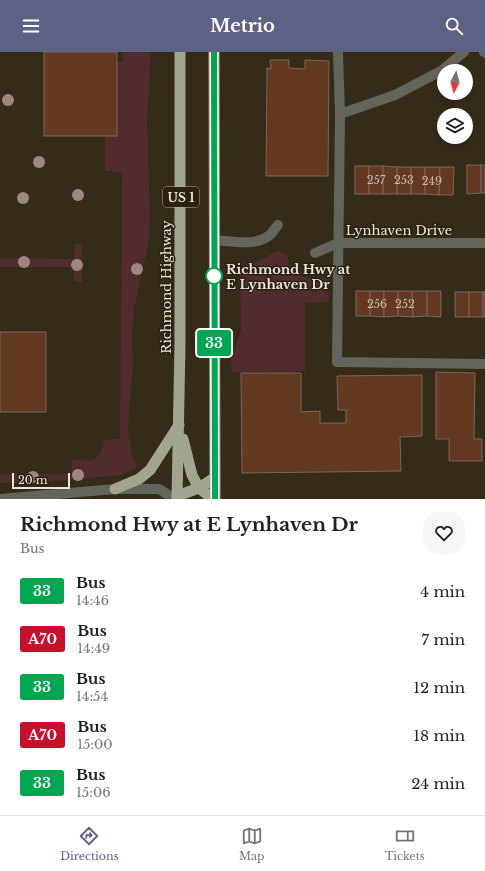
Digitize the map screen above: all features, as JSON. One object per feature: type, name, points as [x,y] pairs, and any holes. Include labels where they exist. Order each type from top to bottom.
[{"type":"highway","name":"Richmond Highway","points":[[174,498],[179,424],[180,52]]},
{"type":"highway","name":"US 1","points":[[214,52],[214,499]]},
{"type":"highway","points":[[179,424],[192,474],[199,488],[214,499]]},
{"type":"highway","points":[[115,489],[138,479],[150,470],[179,424]]},
{"type":"highway","points":[[174,498],[199,488],[214,478]]},
{"type":"street","points":[[338,52],[340,114],[337,362],[485,364]]},
{"type":"street","points":[[340,114],[395,95],[441,71],[464,52]]},
{"type":"street","points":[[214,240],[248,242],[260,240],[270,234],[278,225]]},
{"type":"street","name":"Lynhaven Drive","points":[[315,253],[338,243],[485,243]]},
{"type":"street","points":[[0,499],[115,489],[159,489],[174,498]]},
{"type":"shaded area","points":[[123,52],[151,52],[147,120],[150,219],[148,244],[134,309],[132,336],[133,365],[128,432],[132,454],[137,468],[121,475],[30,483],[0,483],[0,474],[72,474],[72,460],[85,461],[94,459],[101,453],[104,440],[120,439],[122,172],[105,171],[105,136],[117,136],[117,62],[123,62]]},
{"type":"shaded area","points":[[75,244],[82,244],[82,282],[74,281],[74,267],[0,267],[0,258],[74,259]]},
{"type":"shaded area","points":[[277,251],[287,254],[290,267],[298,274],[308,278],[329,278],[329,302],[305,303],[305,371],[232,372],[231,360],[241,330],[240,268],[246,264],[259,261]]},
{"type":"building","points":[[44,52],[117,52],[117,136],[44,136]]},
{"type":"building","points":[[270,60],[289,60],[289,68],[305,69],[305,60],[329,61],[328,176],[266,176],[267,68],[271,69]]},
{"type":"building","points":[[467,165],[481,165],[481,193],[467,194]]},
{"type":"building","points":[[481,165],[485,165],[485,193],[481,193]]},
{"type":"building","points":[[355,166],[369,166],[369,194],[355,194]]},
{"type":"building","points":[[369,166],[383,166],[383,194],[369,194]]},
{"type":"building","points":[[383,166],[397,167],[397,194],[383,194]]},
{"type":"building","points":[[397,167],[411,167],[411,194],[397,194]]},
{"type":"building","points":[[411,167],[425,167],[425,194],[411,194]]},
{"type":"building","points":[[425,167],[440,167],[439,195],[425,194]]},
{"type":"building","points":[[440,167],[454,167],[453,195],[439,195]]},
{"type":"building","points":[[356,291],[370,291],[370,316],[356,316]]},
{"type":"building","points":[[370,291],[384,291],[384,317],[370,316]]},
{"type":"building","points":[[384,291],[398,291],[398,316],[384,317]]},
{"type":"building","points":[[398,291],[412,291],[413,317],[398,316]]},
{"type":"building","points":[[412,291],[427,291],[427,316],[413,317]]},
{"type":"building","points":[[427,291],[441,291],[441,317],[427,316]]},
{"type":"building","points":[[455,292],[469,292],[469,317],[455,317]]},
{"type":"building","points":[[469,292],[483,292],[483,317],[469,317]]},
{"type":"building","points":[[483,292],[485,292],[485,317],[483,317]]},
{"type":"building","points":[[0,332],[46,332],[46,412],[0,412]]},
{"type":"building","points":[[436,372],[475,373],[474,439],[482,439],[482,461],[449,461],[449,439],[436,439]]},
{"type":"building","points":[[241,373],[301,373],[301,412],[320,411],[320,423],[346,423],[346,410],[338,410],[337,376],[422,375],[422,436],[400,437],[401,471],[242,473]]},
{"type":"bus line","name":"33","points":[[214,52],[215,499]]},
{"type":"place","name":"Richmond Hwy at E Lynhaven Dr","points":[[214,276]]}]
